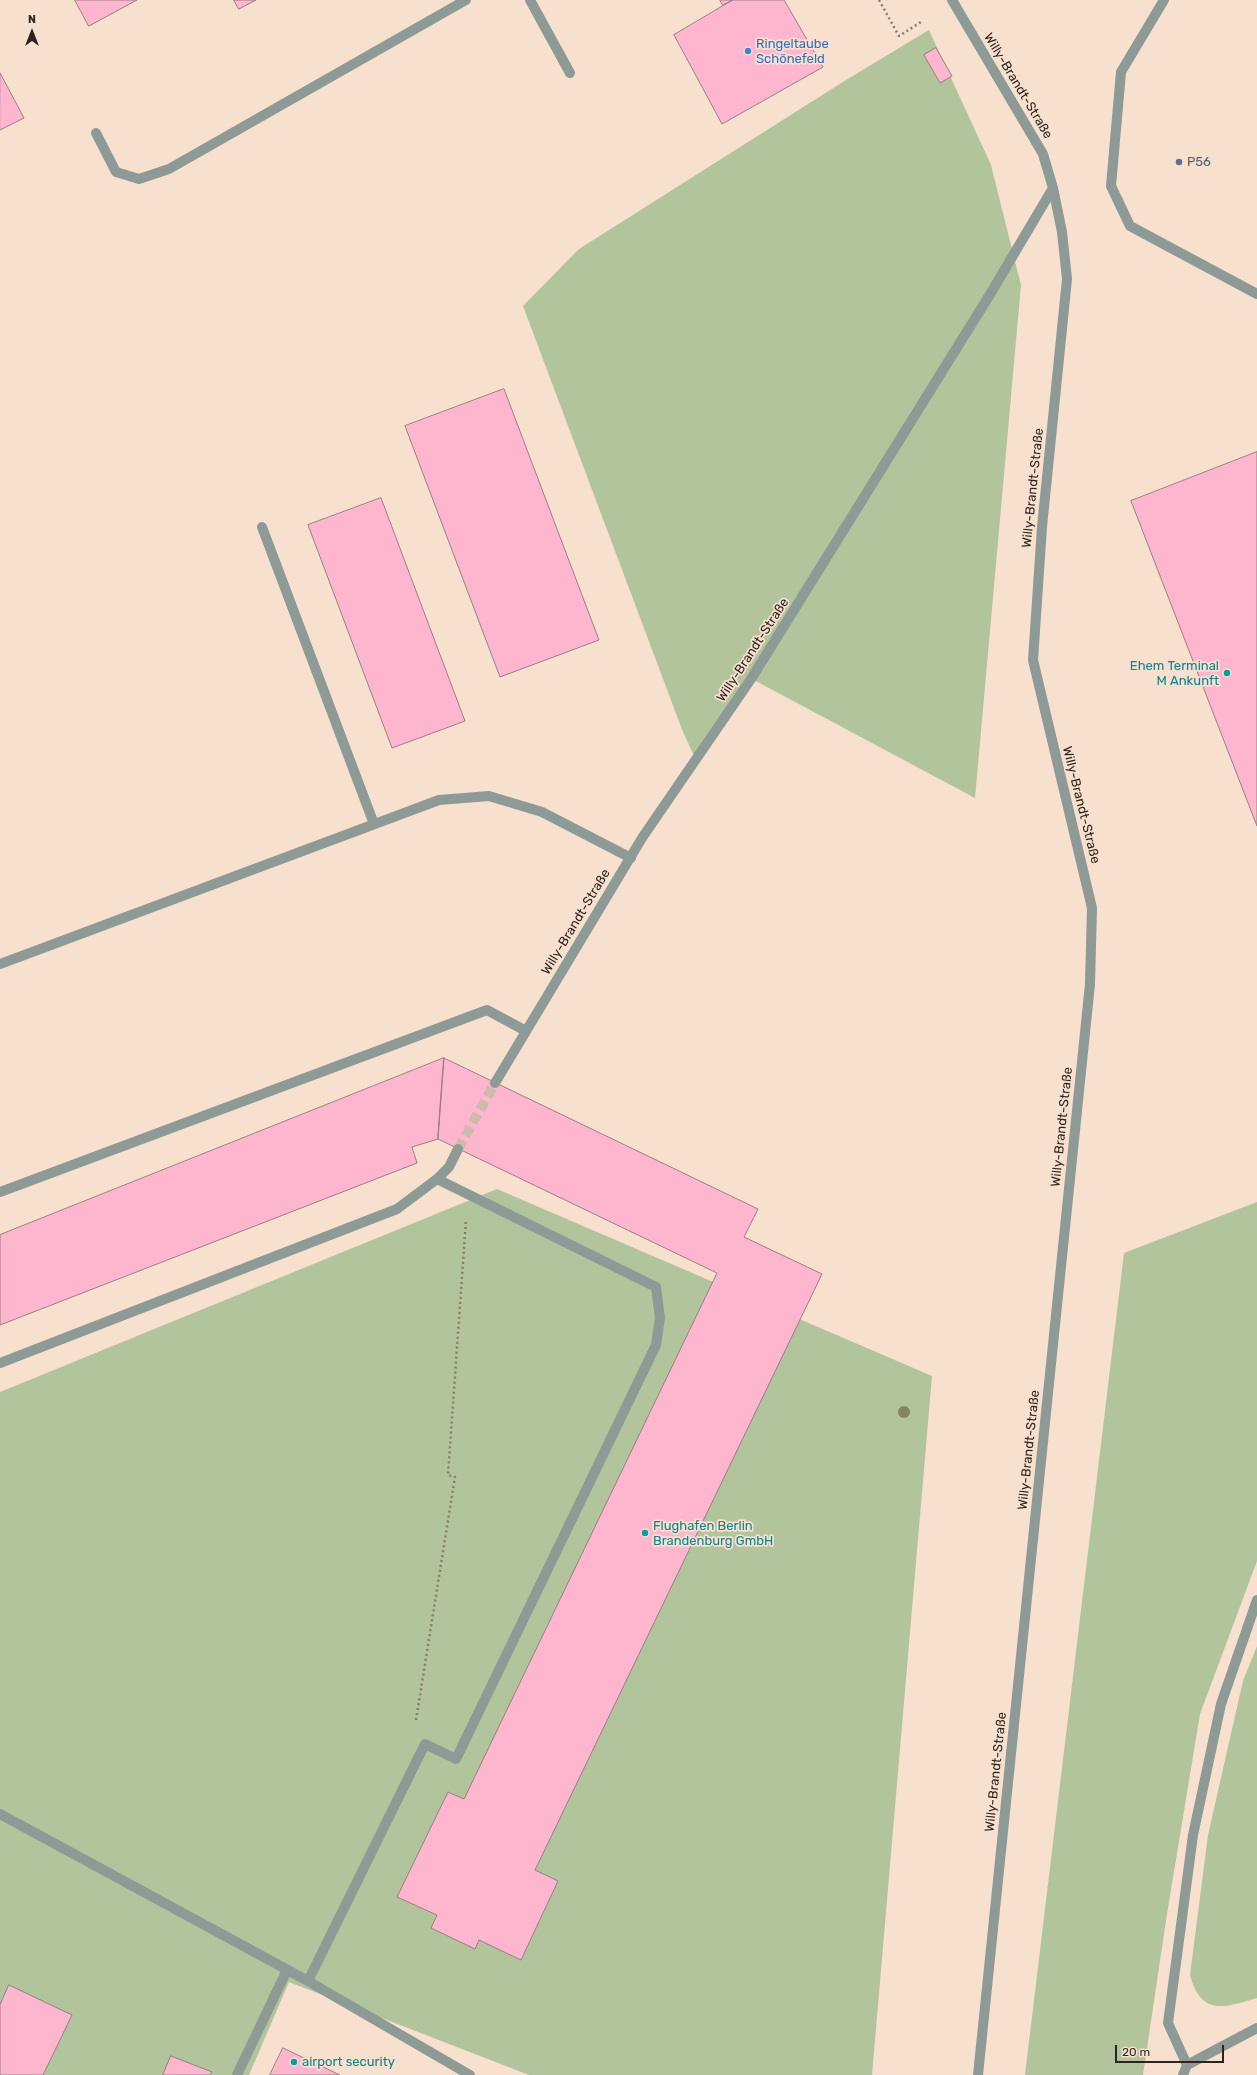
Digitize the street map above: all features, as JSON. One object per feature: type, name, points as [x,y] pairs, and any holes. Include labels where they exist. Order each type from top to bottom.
[{"type":"street","points":[[96,133],[116,172],[140,179],[169,169],[466,0]]},
{"type":"street","points":[[530,0],[570,73]]},
{"type":"street","name":"Willy-Brandt-Straße","points":[[952,0],[1043,154],[1053,188],[1062,232],[1067,278],[1042,527],[1032,660],[1092,908],[1090,984],[978,2075]]},
{"type":"street","points":[[1164,0],[1121,72],[1111,186],[1130,226],[1257,294]]},
{"type":"street","name":"Willy-Brandt-Straße","points":[[495,1083],[631,858],[751,679],[990,296],[1053,188]]},
{"type":"street","points":[[262,527],[374,824]]},
{"type":"street","points":[[0,964],[439,800],[488,796],[542,812],[631,858]]},
{"type":"street","points":[[0,1192],[487,1010],[526,1031]]},
{"type":"street","points":[[0,1363],[397,1209],[437,1179],[449,1167],[458,1149]]},
{"type":"street","points":[[308,1982],[425,1744],[456,1759],[656,1345],[660,1318],[656,1287],[437,1179]]},
{"type":"street","points":[[1187,2065],[1168,2023],[1193,1835],[1221,1704],[1257,1600]]},
{"type":"street","points":[[0,1814],[287,1970],[470,2075]]},
{"type":"street","points":[[237,2075],[287,1970]]},
{"type":"street","points":[[1183,2075],[1187,2065],[1257,2028]]},
{"type":"path","points":[[879,0],[899,36],[921,22]]},
{"type":"path","points":[[425,1744],[415,1728],[455,1477],[448,1475],[467,1194]]},
{"type":"green space","points":[[929,30],[991,165],[1021,285],[975,798],[752,679],[696,760],[683,732],[523,306],[579,249],[846,80]]},
{"type":"green space","points":[[497,1189],[932,1376],[872,2075],[529,2075],[289,1982],[249,2075],[0,2075],[0,1392]]},
{"type":"green space","points":[[1257,1202],[1257,1561],[1200,1714],[1167,1914],[1143,2075],[1025,2075],[1124,1253]]},
{"type":"green space","points":[[1257,1646],[1257,1998],[1224,2006],[1215,2006],[1207,2003],[1200,1997],[1190,1975],[1208,1835],[1243,1681]]},
{"type":"building","points":[[75,0],[137,0],[89,26]]},
{"type":"building","points":[[234,0],[256,0],[239,9]]},
{"type":"building","points":[[720,0],[733,0],[723,5]]},
{"type":"building","name":"Ringeltaube Schönefeld","points":[[733,0],[784,0],[823,67],[722,124],[674,35]]},
{"type":"building","points":[[936,48],[952,76],[940,83],[924,55]]},
{"type":"building","points":[[0,73],[24,118],[0,130]]},
{"type":"building","points":[[504,389],[599,640],[500,677],[405,426]]},
{"type":"building","name":"Ehem Terminal M Ankunft","points":[[1257,452],[1257,826],[1131,501]]},
{"type":"building","points":[[381,498],[465,721],[392,748],[308,525]]},
{"type":"building","name":"Flughafen Berlin Brandenburg GmbH","points":[[444,1058],[758,1209],[744,1237],[822,1274],[535,1870],[558,1881],[521,1960],[479,1940],[475,1949],[431,1928],[437,1915],[397,1897],[448,1792],[464,1799],[717,1273],[438,1139]]},
{"type":"building","points":[[444,1058],[438,1139],[412,1147],[417,1163],[0,1325],[0,1235]]},
{"type":"building","points":[[9,1985],[72,2015],[43,2075],[0,2075],[0,2005]]},
{"type":"building","name":"airport security","points":[[283,2048],[340,2075],[270,2075]]},
{"type":"building","points":[[171,2056],[212,2072],[210,2075],[163,2075]]},
{"type":"tunnel","points":[[458,1149],[495,1083]]},
{"type":"place","name":"Ringeltaube Schönefeld","points":[[748,51]]},
{"type":"place","name":"P56","points":[[1179,162]]},
{"type":"place","name":"Ehem Terminal M Ankunft","points":[[1227,673]]},
{"type":"place","name":"Flughafen Berlin Brandenburg GmbH","points":[[645,1533]]},
{"type":"place","name":"airport security","points":[[294,2062]]}]
